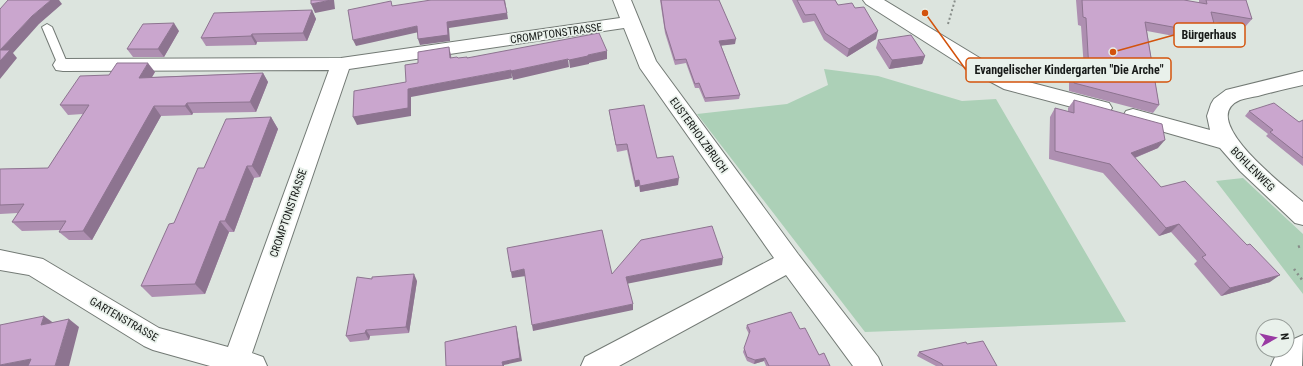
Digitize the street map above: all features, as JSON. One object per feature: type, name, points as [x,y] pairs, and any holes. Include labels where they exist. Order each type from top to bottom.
[{"type":"street","name":"EUSTERHOLZBRUCH","points":[[622,0],[629,22],[647,63],[790,262],[869,366]]},
{"type":"street","points":[[872,0],[981,68],[1011,84],[1226,142]]},
{"type":"street","name":"CROMPTONSTRASSE","points":[[63,65],[341,64],[629,22]]},
{"type":"street","name":"CROMPTONSTRASSE","points":[[241,364],[341,64]]},
{"type":"street","name":"BOHLENWEG","points":[[1303,78],[1233,95],[1221,104],[1218,115],[1219,127],[1226,142],[1240,160],[1303,216]]},
{"type":"street","name":"GARTENSTRASSE","points":[[0,260],[34,266],[153,338],[241,364]]},
{"type":"street","points":[[594,366],[790,262]]},
{"type":"street","points":[[1284,366],[1303,347]]},
{"type":"lane","points":[[47,27],[63,65]]},
{"type":"path","points":[[1298,247],[1303,245]]},
{"type":"path","points":[[1294,269],[1303,281]]},
{"type":"green space","points":[[824,69],[878,76],[962,101],[996,99],[1126,322],[865,332],[697,114],[787,104],[828,85]]},
{"type":"green space","points":[[1243,178],[1303,234],[1303,294],[1216,181]]},
{"type":"building","points":[[8,0],[51,0],[32,16],[0,50],[0,9]]},
{"type":"building","points":[[311,0],[331,0],[311,4]]},
{"type":"building","points":[[431,0],[504,0],[507,13],[447,22],[448,35],[418,39],[417,26],[353,40],[348,10],[391,1],[392,6]]},
{"type":"building","points":[[661,0],[719,0],[736,39],[719,41],[740,95],[705,98],[699,83],[695,84],[686,59],[675,60],[665,28]]},
{"type":"building","points":[[797,0],[835,0],[838,5],[852,3],[855,8],[864,7],[878,31],[849,49],[825,33],[815,14],[805,15]]},
{"type":"building","points":[[1082,0],[1184,0],[1207,4],[1206,0],[1246,0],[1252,19],[1211,12],[1217,35],[1145,22],[1159,105],[1074,83],[1074,67],[1089,71],[1086,18],[1083,17]]},
{"type":"building","points":[[312,10],[303,33],[252,34],[251,36],[201,38],[214,13]]},
{"type":"building","points":[[174,23],[158,49],[127,49],[143,24]]},
{"type":"building","points":[[599,33],[607,51],[569,60],[408,89],[408,108],[353,117],[354,91],[406,82],[405,65],[418,63],[418,52],[449,47],[450,58],[467,58]]},
{"type":"building","points":[[911,35],[925,56],[892,60],[878,40]]},
{"type":"building","points":[[0,50],[10,50],[0,61]]},
{"type":"building","points":[[117,63],[148,63],[139,78],[263,73],[250,102],[187,103],[185,106],[154,106],[83,231],[59,232],[66,221],[12,222],[24,204],[0,205],[0,169],[48,168],[89,105],[60,105],[80,76],[109,75]]},
{"type":"building","points":[[1074,100],[1162,124],[1165,140],[1131,153],[1161,187],[1185,181],[1247,245],[1250,244],[1280,275],[1230,288],[1202,257],[1206,255],[1179,224],[1166,228],[1110,164],[1055,151],[1055,108],[1074,113]]},
{"type":"building","points":[[1274,103],[1299,122],[1303,120],[1303,158],[1270,132],[1273,130],[1249,111]]},
{"type":"building","points":[[644,105],[657,158],[673,156],[679,178],[640,186],[639,180],[635,181],[627,144],[616,145],[609,110]]},
{"type":"building","points":[[271,117],[252,166],[247,166],[225,221],[220,221],[195,284],[141,286],[169,224],[174,223],[198,168],[204,168],[226,119]]},
{"type":"building","points":[[712,226],[723,258],[626,277],[633,304],[532,325],[524,269],[511,272],[507,248],[602,230],[612,274],[641,240]]},
{"type":"building","points":[[414,274],[406,327],[366,330],[365,333],[346,336],[357,277],[372,279],[372,277]]},
{"type":"building","points":[[791,312],[800,329],[805,328],[819,355],[824,353],[830,366],[769,366],[765,358],[755,360],[747,357],[744,348],[750,331],[747,325]]},
{"type":"building","points":[[44,316],[41,325],[69,319],[55,366],[28,366],[31,359],[0,365],[0,325]]},
{"type":"building","points":[[516,326],[520,358],[502,362],[503,366],[446,366],[445,342]]},
{"type":"building","points":[[983,341],[997,366],[943,366],[942,364],[919,352],[966,342],[967,344]]},
{"type":"place","name":"Evangelischer Kindergarten \"Die Arche\"","points":[[925,13]]},
{"type":"place","name":"Bürgerhaus","points":[[1113,52]]}]
